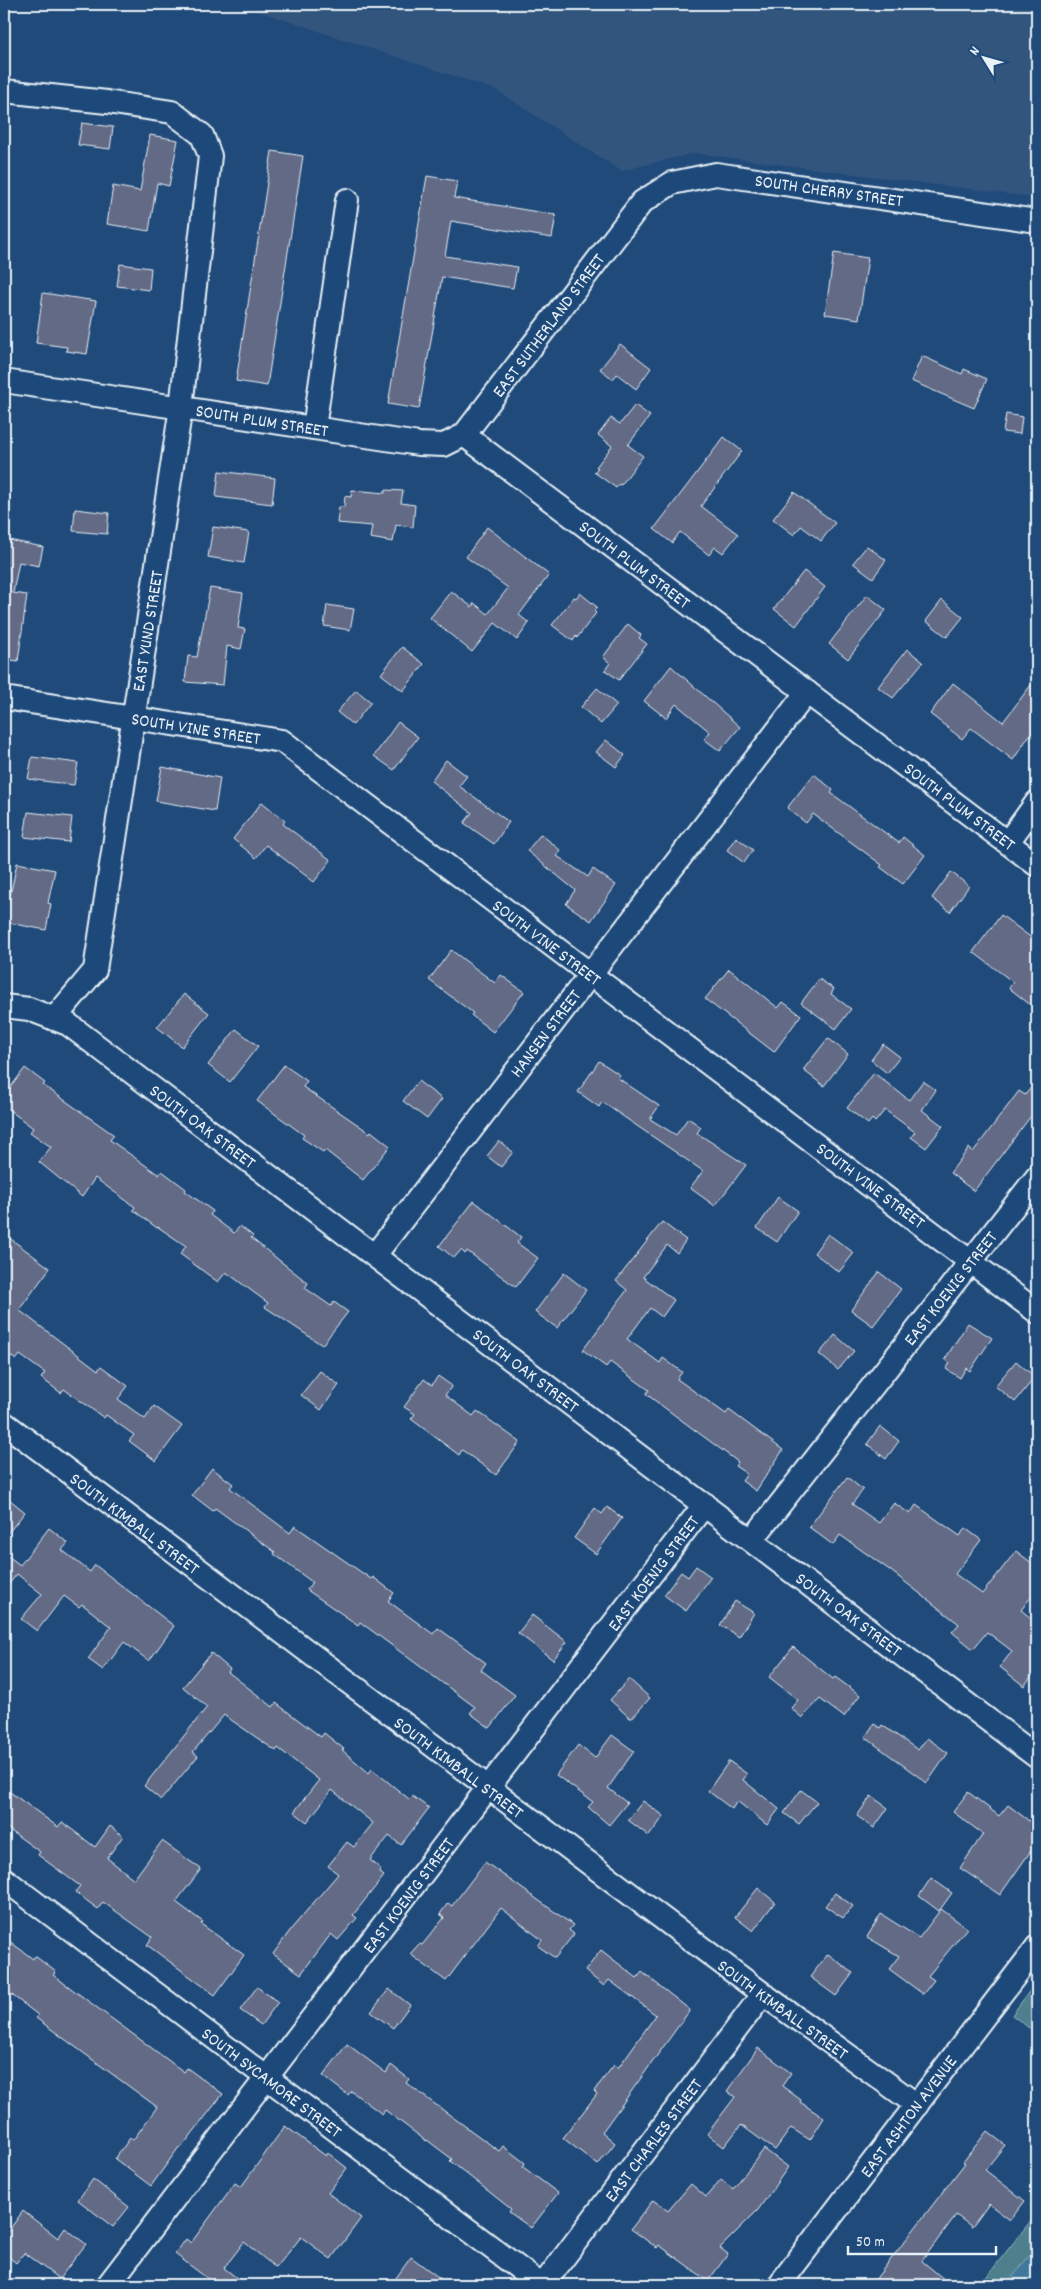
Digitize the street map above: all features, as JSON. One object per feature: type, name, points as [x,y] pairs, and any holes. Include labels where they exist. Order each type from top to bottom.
[{"type":"street","name":"SOUTH PLUM STREET","points":[[4,91],[107,102],[172,112],[202,135],[210,156],[181,407]]},
{"type":"street","name":"SOUTH CHERRY STREET","points":[[632,215],[642,202],[672,182],[716,174],[1037,221]]},
{"type":"street","points":[[314,428],[347,200]]},
{"type":"street","name":"EAST SUTHERLAND STREET","points":[[464,436],[632,215]]},
{"type":"street","name":"SOUTH PLUM STREET","points":[[4,381],[420,444],[444,445],[464,436],[1037,865]]},
{"type":"street","name":"EAST YUND STREET","points":[[54,1019],[95,970],[181,407]]},
{"type":"street","name":"HANSEN STREET","points":[[375,1256],[807,692]]},
{"type":"street","name":"SOUTH VINE STREET","points":[[4,698],[282,741],[972,1260],[1037,1312]]},
{"type":"street","points":[[1008,842],[1037,802]]},
{"type":"street","name":"SOUTH OAK STREET","points":[[4,1006],[29,1009],[68,1024],[1037,1757]]},
{"type":"street","name":"EAST KOENIG STREET","points":[[752,1540],[1037,1177]]},
{"type":"street","name":"SOUTH KIMBALL STREET","points":[[4,1423],[488,1789],[763,1994],[917,2105]]},
{"type":"street","name":"EAST KOENIG STREET","points":[[108,2285],[705,1504]]},
{"type":"street","name":"SOUTH SYCAMORE STREET","points":[[4,1879],[542,2285]]},
{"type":"street","name":"EAST ASHTON AVENUE","points":[[779,2285],[1037,1947]]},
{"type":"street","name":"EAST CHARLES STREET","points":[[542,2285],[763,1994]]},
{"type":"shaded area","points":[[237,4],[1037,4],[1037,198],[694,153],[621,171],[496,90]]},
{"type":"shaded area","points":[[1037,2246],[1037,2285],[1006,2285],[1007,2284]]},
{"type":"green space","points":[[1037,1981],[1037,2034],[1012,2015]]},
{"type":"green space","points":[[1037,2213],[1037,2285],[980,2285]]},
{"type":"building","points":[[82,123],[113,127],[110,149],[78,145]]},
{"type":"building","points":[[150,135],[178,140],[169,186],[157,183],[149,231],[107,224],[113,186],[140,191]]},
{"type":"building","points":[[272,151],[303,156],[267,386],[236,381]]},
{"type":"building","points":[[427,176],[457,181],[454,198],[556,215],[552,238],[451,221],[445,256],[517,267],[513,288],[442,277],[419,409],[388,404]]},
{"type":"building","points":[[834,253],[868,258],[859,319],[825,314]]},
{"type":"building","points":[[120,264],[151,268],[149,290],[117,286]]},
{"type":"building","points":[[43,293],[96,301],[87,354],[66,351],[67,347],[36,343]]},
{"type":"building","points":[[620,344],[651,368],[636,389],[617,374],[613,379],[600,369]]},
{"type":"building","points":[[922,356],[962,374],[964,369],[987,379],[974,408],[911,381]]},
{"type":"building","points":[[635,405],[650,416],[628,445],[643,456],[621,485],[619,484],[616,488],[594,472],[612,446],[598,435],[611,418],[620,424]]},
{"type":"building","points":[[1006,414],[1022,417],[1020,434],[1003,432]]},
{"type":"building","points":[[724,437],[742,451],[701,506],[738,534],[723,553],[715,547],[709,555],[680,532],[672,543],[654,529]]},
{"type":"building","points":[[219,471],[275,478],[272,504],[216,497]]},
{"type":"building","points":[[352,490],[385,493],[385,490],[403,491],[401,503],[415,505],[413,527],[396,525],[393,542],[370,538],[372,526],[337,523],[339,507],[344,507],[345,496],[351,497]]},
{"type":"building","points":[[794,492],[835,523],[821,541],[801,526],[794,535],[773,519]]},
{"type":"building","points":[[75,509],[109,513],[107,534],[73,531]]},
{"type":"building","points":[[213,527],[249,532],[244,563],[208,557]]},
{"type":"building","points":[[487,527],[549,575],[519,615],[529,623],[517,640],[495,623],[472,652],[430,618],[451,591],[472,607],[474,603],[488,614],[508,588],[466,557]]},
{"type":"building","points":[[4,539],[43,547],[39,566],[19,562],[13,593],[27,595],[18,661],[4,659]]},
{"type":"building","points":[[867,546],[886,560],[873,578],[853,563]]},
{"type":"building","points":[[804,571],[825,587],[796,626],[774,609]]},
{"type":"building","points":[[210,588],[243,593],[238,628],[245,629],[241,649],[227,646],[223,685],[185,682],[188,656],[197,657]]},
{"type":"building","points":[[580,593],[597,607],[594,611],[596,613],[573,641],[552,625],[574,597],[576,598]]},
{"type":"building","points":[[867,595],[886,610],[848,659],[829,644]]},
{"type":"building","points":[[942,600],[963,617],[947,637],[926,621]]},
{"type":"building","points":[[327,605],[354,609],[350,630],[324,626]]},
{"type":"building","points":[[628,624],[641,635],[639,638],[647,644],[619,680],[605,670],[610,663],[603,657]]},
{"type":"building","points":[[402,647],[424,664],[403,691],[381,674]]},
{"type":"building","points":[[907,649],[923,662],[893,698],[878,687]]},
{"type":"building","points":[[671,666],[740,727],[720,751],[704,739],[710,732],[676,704],[666,718],[644,701]]},
{"type":"building","points":[[1037,677],[1037,724],[1013,760],[971,728],[962,739],[930,714],[953,683],[1003,722]]},
{"type":"building","points":[[597,688],[617,705],[601,724],[581,707]]},
{"type":"building","points":[[356,690],[371,702],[353,725],[337,712]]},
{"type":"building","points":[[398,722],[418,737],[394,770],[374,756]]},
{"type":"building","points":[[606,740],[625,755],[616,767],[596,752]]},
{"type":"building","points":[[32,757],[78,763],[74,785],[28,779]]},
{"type":"building","points":[[446,760],[467,776],[459,786],[509,822],[494,844],[464,823],[472,813],[431,781]]},
{"type":"building","points":[[162,767],[220,778],[215,811],[156,801]]},
{"type":"building","points":[[814,774],[833,790],[831,793],[899,843],[903,837],[925,855],[903,884],[880,867],[882,865],[813,814],[806,823],[787,808]]},
{"type":"building","points":[[262,802],[285,821],[283,824],[331,860],[314,882],[266,845],[256,858],[233,839]]},
{"type":"building","points":[[28,812],[72,817],[69,842],[24,837]]},
{"type":"building","points":[[541,834],[561,851],[557,856],[588,877],[593,869],[616,885],[591,921],[566,904],[575,890],[527,851]]},
{"type":"building","points":[[736,837],[753,850],[744,863],[727,850]]},
{"type":"building","points":[[17,863],[55,870],[48,903],[51,904],[46,930],[4,922],[4,895],[10,896]]},
{"type":"building","points":[[951,872],[969,886],[950,912],[932,898]]},
{"type":"building","points":[[1001,915],[1037,942],[1037,1010],[1009,988],[1013,982],[973,952]]},
{"type":"building","points":[[451,950],[495,983],[501,975],[524,992],[493,1032],[471,1015],[473,1013],[429,980]]},
{"type":"building","points":[[729,969],[778,1008],[783,1002],[801,1015],[774,1052],[705,999]]},
{"type":"building","points":[[819,979],[834,989],[831,994],[851,1009],[836,1029],[801,1003]]},
{"type":"building","points":[[184,994],[209,1013],[182,1047],[157,1027]]},
{"type":"building","points":[[236,1029],[258,1046],[230,1082],[208,1065]]},
{"type":"building","points":[[828,1038],[848,1054],[824,1086],[803,1070]]},
{"type":"building","points":[[883,1044],[900,1057],[887,1073],[871,1060]]},
{"type":"building","points":[[599,1061],[620,1075],[618,1078],[659,1106],[650,1119],[676,1135],[688,1118],[701,1127],[697,1133],[746,1165],[715,1206],[690,1188],[703,1171],[602,1102],[599,1107],[578,1092]]},
{"type":"building","points":[[284,1065],[307,1081],[303,1087],[370,1133],[371,1131],[390,1146],[363,1180],[325,1150],[323,1152],[302,1138],[304,1135],[257,1101]]},
{"type":"building","points":[[25,1068],[45,1083],[43,1085],[114,1135],[110,1140],[159,1175],[162,1171],[186,1189],[185,1191],[213,1211],[210,1215],[234,1233],[240,1226],[253,1236],[251,1238],[308,1283],[305,1288],[331,1306],[334,1302],[348,1312],[322,1345],[265,1307],[268,1303],[226,1272],[218,1282],[180,1254],[186,1246],[157,1228],[133,1210],[135,1207],[95,1178],[82,1197],[39,1162],[51,1147],[30,1132],[33,1128],[4,1106],[4,1096]]},
{"type":"building","points":[[874,1073],[909,1100],[923,1081],[936,1090],[922,1110],[943,1126],[926,1148],[911,1137],[915,1132],[885,1110],[875,1122],[872,1119],[868,1124],[847,1108]]},
{"type":"building","points":[[1037,1080],[1037,1108],[974,1191],[950,1173],[969,1148],[973,1152],[1019,1091],[1025,1095]]},
{"type":"building","points":[[418,1081],[442,1099],[427,1119],[403,1101]]},
{"type":"building","points":[[499,1141],[513,1152],[501,1167],[487,1156]]},
{"type":"building","points":[[778,1197],[798,1211],[777,1242],[757,1228]]},
{"type":"building","points":[[474,1201],[521,1237],[517,1243],[538,1258],[516,1287],[467,1251],[465,1254],[461,1250],[454,1258],[439,1246]]},
{"type":"building","points":[[662,1222],[686,1240],[677,1253],[667,1245],[643,1277],[674,1300],[662,1317],[650,1308],[627,1339],[660,1363],[663,1358],[682,1372],[677,1379],[726,1414],[729,1410],[783,1450],[756,1491],[742,1481],[747,1474],[735,1466],[738,1462],[646,1394],[649,1390],[610,1362],[606,1367],[583,1350],[627,1290],[616,1281]]},
{"type":"building","points":[[4,1234],[50,1268],[19,1310],[98,1370],[101,1366],[128,1386],[118,1399],[145,1419],[154,1406],[182,1426],[156,1461],[129,1441],[134,1435],[106,1415],[104,1418],[64,1389],[61,1393],[41,1378],[45,1373],[20,1355],[16,1360],[4,1351]]},
{"type":"building","points":[[828,1234],[854,1253],[839,1272],[814,1253]]},
{"type":"building","points":[[879,1272],[901,1289],[873,1326],[851,1310]]},
{"type":"building","points":[[564,1273],[586,1290],[557,1328],[535,1312]]},
{"type":"building","points":[[968,1323],[992,1338],[970,1371],[966,1368],[960,1378],[946,1369],[950,1363],[945,1359]]},
{"type":"building","points":[[835,1335],[854,1351],[838,1370],[819,1354]]},
{"type":"building","points":[[1016,1361],[1035,1377],[1015,1402],[995,1386]]},
{"type":"building","points":[[320,1371],[339,1385],[321,1410],[301,1395]]},
{"type":"building","points":[[438,1376],[452,1386],[445,1395],[473,1416],[477,1411],[520,1442],[496,1475],[462,1450],[459,1455],[411,1419],[415,1414],[404,1407],[424,1379],[432,1385]]},
{"type":"building","points":[[880,1426],[899,1441],[886,1459],[867,1444]]},
{"type":"building","points":[[212,1468],[233,1484],[230,1488],[290,1533],[295,1526],[371,1579],[373,1577],[394,1593],[388,1601],[433,1634],[438,1628],[486,1663],[481,1670],[515,1695],[490,1728],[470,1713],[475,1707],[360,1622],[358,1625],[307,1590],[312,1582],[215,1508],[213,1511],[192,1495]]},
{"type":"building","points":[[847,1477],[863,1490],[852,1504],[879,1523],[894,1503],[910,1514],[916,1505],[960,1536],[965,1528],[981,1540],[955,1574],[982,1594],[1016,1551],[1037,1567],[1037,1589],[1021,1610],[1037,1623],[1037,1669],[1024,1686],[1000,1667],[1012,1651],[987,1632],[973,1649],[952,1632],[959,1624],[891,1571],[840,1535],[833,1545],[809,1527]]},
{"type":"building","points":[[4,1495],[25,1512],[4,1538]]},
{"type":"building","points":[[607,1507],[622,1518],[596,1554],[574,1538],[595,1508],[602,1514]]},
{"type":"building","points":[[49,1528],[68,1543],[62,1550],[90,1572],[95,1565],[174,1626],[149,1661],[124,1642],[103,1670],[88,1659],[111,1627],[82,1604],[79,1607],[64,1596],[37,1631],[21,1619],[42,1594],[17,1574],[4,1590],[4,1553],[20,1565]]},
{"type":"building","points":[[696,1566],[711,1577],[686,1611],[664,1595],[681,1572],[688,1577]]},
{"type":"building","points":[[735,1601],[754,1613],[739,1637],[720,1625]]},
{"type":"building","points":[[532,1615],[567,1642],[553,1660],[518,1633]]},
{"type":"building","points":[[793,1647],[833,1679],[835,1677],[860,1695],[844,1717],[820,1699],[802,1718],[791,1708],[798,1700],[769,1677]]},
{"type":"building","points":[[211,1653],[230,1669],[228,1672],[273,1707],[276,1703],[321,1737],[324,1733],[369,1773],[372,1769],[409,1799],[412,1796],[429,1808],[401,1845],[389,1836],[370,1860],[381,1869],[379,1872],[384,1876],[353,1915],[357,1918],[338,1940],[331,1934],[301,1974],[273,1954],[292,1928],[338,1874],[328,1866],[347,1842],[354,1847],[373,1823],[332,1790],[307,1822],[294,1812],[319,1780],[278,1748],[276,1751],[224,1715],[193,1752],[198,1756],[161,1800],[144,1786],[207,1707],[183,1687]]},
{"type":"building","points":[[629,1679],[650,1698],[631,1719],[610,1700]]},
{"type":"building","points":[[874,1724],[880,1728],[882,1725],[918,1750],[927,1738],[948,1753],[927,1783],[865,1737]]},
{"type":"building","points":[[612,1735],[634,1751],[608,1788],[627,1803],[609,1825],[588,1807],[593,1802],[556,1775],[578,1745],[595,1758]]},
{"type":"building","points":[[729,1761],[747,1774],[743,1780],[779,1809],[767,1825],[737,1801],[732,1809],[708,1791]]},
{"type":"building","points":[[801,1790],[817,1802],[799,1824],[784,1813]]},
{"type":"building","points":[[10,1792],[58,1827],[62,1822],[95,1847],[110,1826],[123,1836],[107,1858],[134,1879],[162,1841],[201,1869],[176,1902],[203,1922],[201,1924],[244,1955],[215,1995],[147,1945],[152,1937],[103,1902],[98,1909],[75,1892],[80,1886],[38,1855],[40,1852],[4,1826],[4,1801]]},
{"type":"building","points":[[968,1792],[999,1816],[1008,1805],[1037,1827],[1037,1842],[1000,1895],[960,1868],[983,1834],[953,1812]]},
{"type":"building","points":[[871,1796],[888,1808],[874,1828],[857,1816]]},
{"type":"building","points":[[643,1801],[664,1816],[649,1836],[628,1820]]},
{"type":"building","points":[[485,1862],[573,1925],[569,1930],[574,1934],[555,1958],[538,1946],[542,1940],[501,1908],[446,1981],[410,1954],[419,1944],[422,1945],[444,1918],[440,1914],[448,1903],[452,1906]]},
{"type":"building","points":[[931,1878],[952,1893],[939,1911],[919,1896]]},
{"type":"building","points":[[758,1888],[775,1902],[753,1931],[735,1917]]},
{"type":"building","points":[[835,1893],[853,1906],[843,1918],[825,1906]]},
{"type":"building","points":[[941,1909],[967,1928],[928,1976],[934,1980],[923,1994],[889,1969],[899,1956],[867,1937],[881,1914],[919,1938]]},
{"type":"building","points":[[4,1937],[33,1959],[35,1956],[56,1972],[53,1975],[184,2072],[187,2068],[223,2094],[181,2148],[179,2147],[151,2186],[115,2159],[130,2138],[133,2140],[157,2107],[36,2018],[38,2015],[4,1989]]},
{"type":"building","points":[[601,1950],[637,1978],[642,1972],[690,2010],[602,2132],[615,2143],[598,2165],[563,2138],[597,2094],[594,2091],[614,2065],[618,2068],[656,2015],[609,1980],[604,1986],[585,1971]]},
{"type":"building","points":[[828,1954],[853,1973],[836,1996],[810,1977]]},
{"type":"building","points":[[257,1987],[278,2002],[261,2025],[240,2010]]},
{"type":"building","points":[[389,1989],[410,2005],[393,2028],[371,2012]]},
{"type":"building","points":[[347,2044],[386,2073],[391,2065],[409,2079],[406,2083],[499,2151],[503,2146],[525,2163],[523,2167],[558,2193],[531,2228],[509,2212],[511,2209],[450,2161],[452,2159],[427,2140],[385,2110],[382,2114],[351,2091],[348,2095],[323,2076]]},
{"type":"building","points":[[758,2048],[791,2073],[782,2086],[801,2100],[800,2102],[824,2118],[810,2140],[791,2128],[775,2150],[741,2125],[724,2147],[707,2134],[735,2097],[727,2091]]},
{"type":"building","points":[[285,2126],[326,2156],[328,2153],[347,2168],[328,2193],[361,2218],[331,2259],[301,2237],[276,2268],[244,2242],[224,2268],[246,2285],[216,2285],[175,2254],[186,2239],[191,2243],[235,2183],[241,2187]]},
{"type":"building","points":[[987,2131],[1005,2145],[985,2170],[1025,2201],[1010,2220],[989,2204],[972,2227],[956,2215],[922,2261],[951,2285],[871,2285],[965,2163],[963,2162]]},
{"type":"building","points":[[764,2149],[788,2167],[758,2210],[720,2248],[728,2254],[708,2281],[659,2245],[657,2248],[631,2229],[653,2200],[668,2211],[691,2184],[706,2197],[721,2179],[733,2189]]},
{"type":"building","points":[[93,2179],[129,2207],[113,2227],[78,2200]]},
{"type":"building","points":[[23,2211],[58,2238],[65,2228],[86,2244],[59,2279],[24,2253],[16,2263],[4,2253],[4,2237]]},
{"type":"building","points":[[411,2257],[449,2285],[391,2285]]}]
